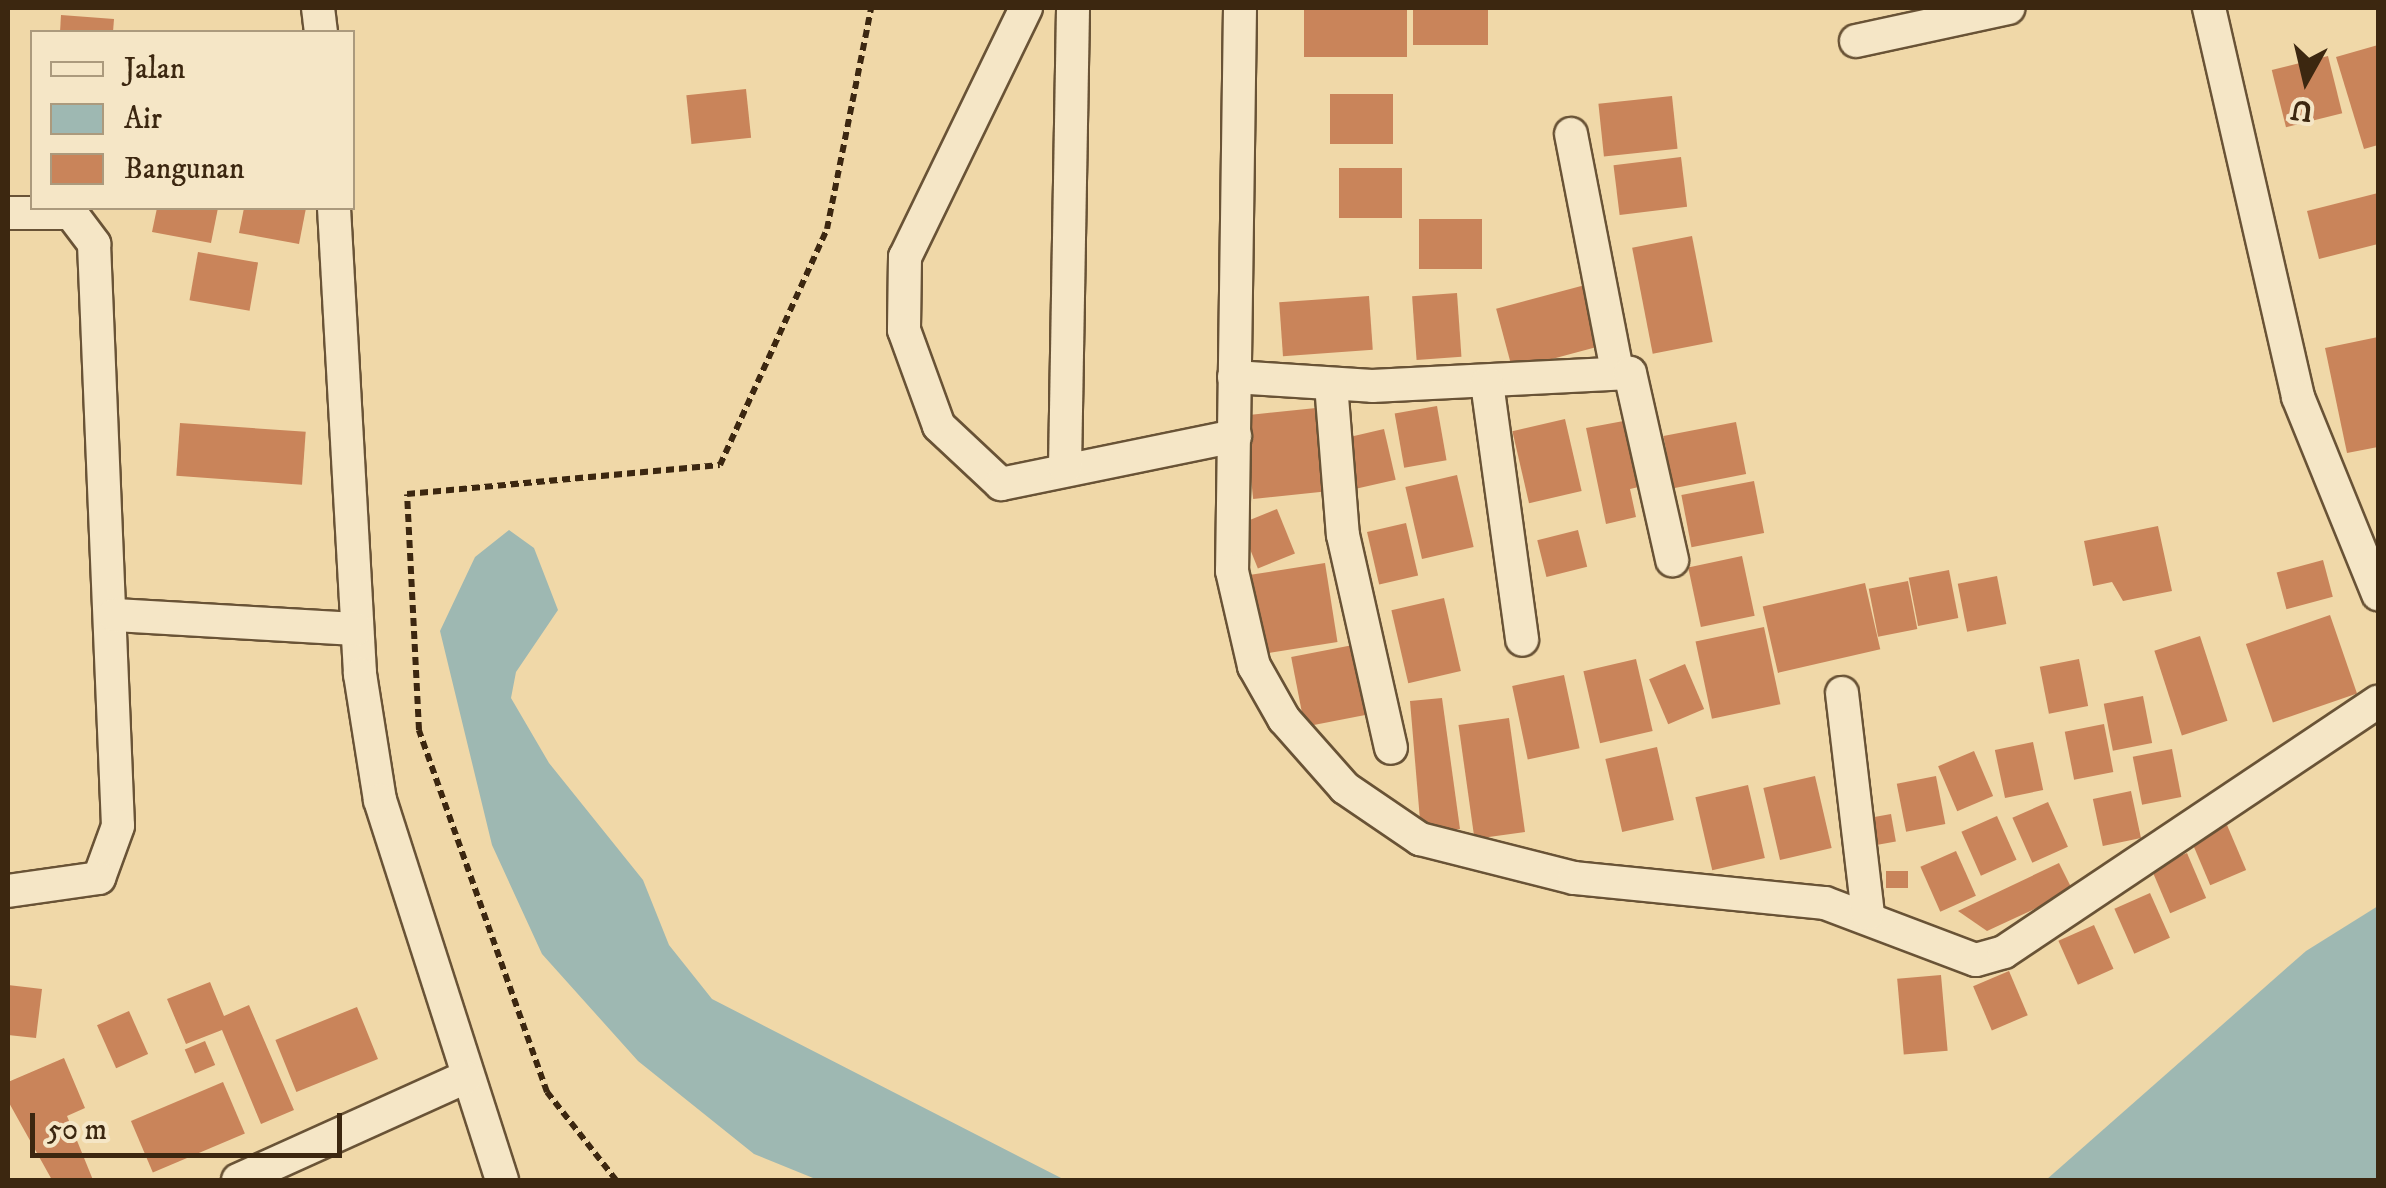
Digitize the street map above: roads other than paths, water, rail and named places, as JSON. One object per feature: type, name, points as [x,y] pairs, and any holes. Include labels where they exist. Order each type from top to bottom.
[{"type":"street","points":[[1026,8],[906,257],[904,330],[939,426],[1000,484],[1236,436]]},
{"type":"street","points":[[1064,468],[1073,8]]},
{"type":"street","points":[[1240,8],[1232,571],[1254,666],[1284,719],[1345,788],[1420,839],[1477,860],[1868,914],[1948,954],[1976,960],[2004,952],[2378,702]]},
{"type":"street","points":[[1856,41],[2008,8]]},
{"type":"street","points":[[2210,8],[2298,396],[2378,594]]},
{"type":"street","points":[[1571,134],[1617,370]]},
{"type":"street","points":[[334,210],[357,628],[380,800],[502,1180]]},
{"type":"street","points":[[8,213],[71,213],[94,244],[114,615],[118,826],[110,864],[88,883],[8,891]]},
{"type":"street","points":[[1234,377],[1331,384],[1487,383],[1617,370],[1638,380],[1672,560]]},
{"type":"street","points":[[1487,383],[1522,640]]},
{"type":"street","points":[[1331,384],[1343,535],[1392,748]]},
{"type":"street","points":[[114,615],[357,628]]},
{"type":"street","points":[[1842,693],[1868,914]]},
{"type":"street","points":[[238,1180],[466,1077]]},
{"type":"water","points":[[509,530],[534,548],[558,610],[516,672],[511,698],[549,763],[643,880],[669,945],[712,999],[1065,1180],[818,1180],[754,1154],[638,1061],[542,954],[492,845],[440,631],[475,557]]},
{"type":"water","points":[[2378,906],[2378,1180],[2046,1180],[2306,951]]}]
